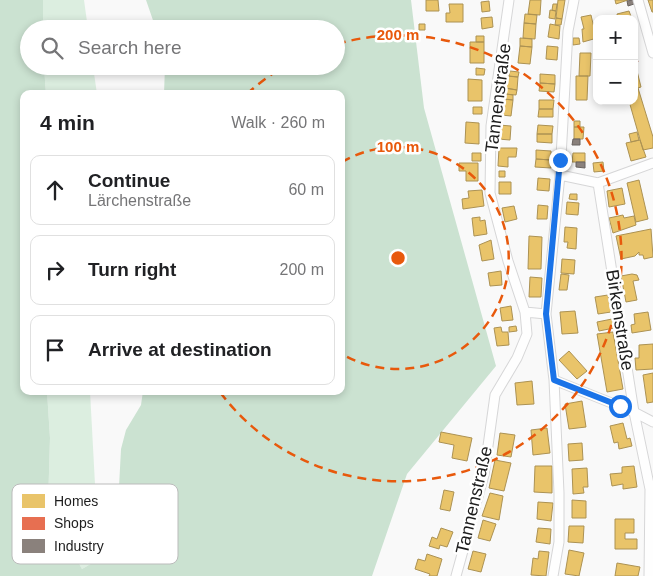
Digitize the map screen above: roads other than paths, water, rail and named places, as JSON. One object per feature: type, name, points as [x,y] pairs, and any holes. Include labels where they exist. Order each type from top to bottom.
[{"type":"street","name":"Tannenstraße","points":[[456,576],[484,475],[495,395],[517,358],[527,334],[525,312],[508,261],[490,193],[491,126],[509,0]]},
{"type":"street","points":[[553,576],[559,542],[559,503],[554,380],[546,314],[560,175],[568,31],[574,0]]},
{"type":"street","points":[[638,0],[653,53]]},
{"type":"street","points":[[560,175],[598,183],[653,163]]},
{"type":"street","name":"Birkenstraße","points":[[598,183],[634,412],[650,489],[649,576]]},
{"type":"street","points":[[525,312],[546,314]]},
{"type":"street","points":[[554,380],[634,412],[653,422]]}]
